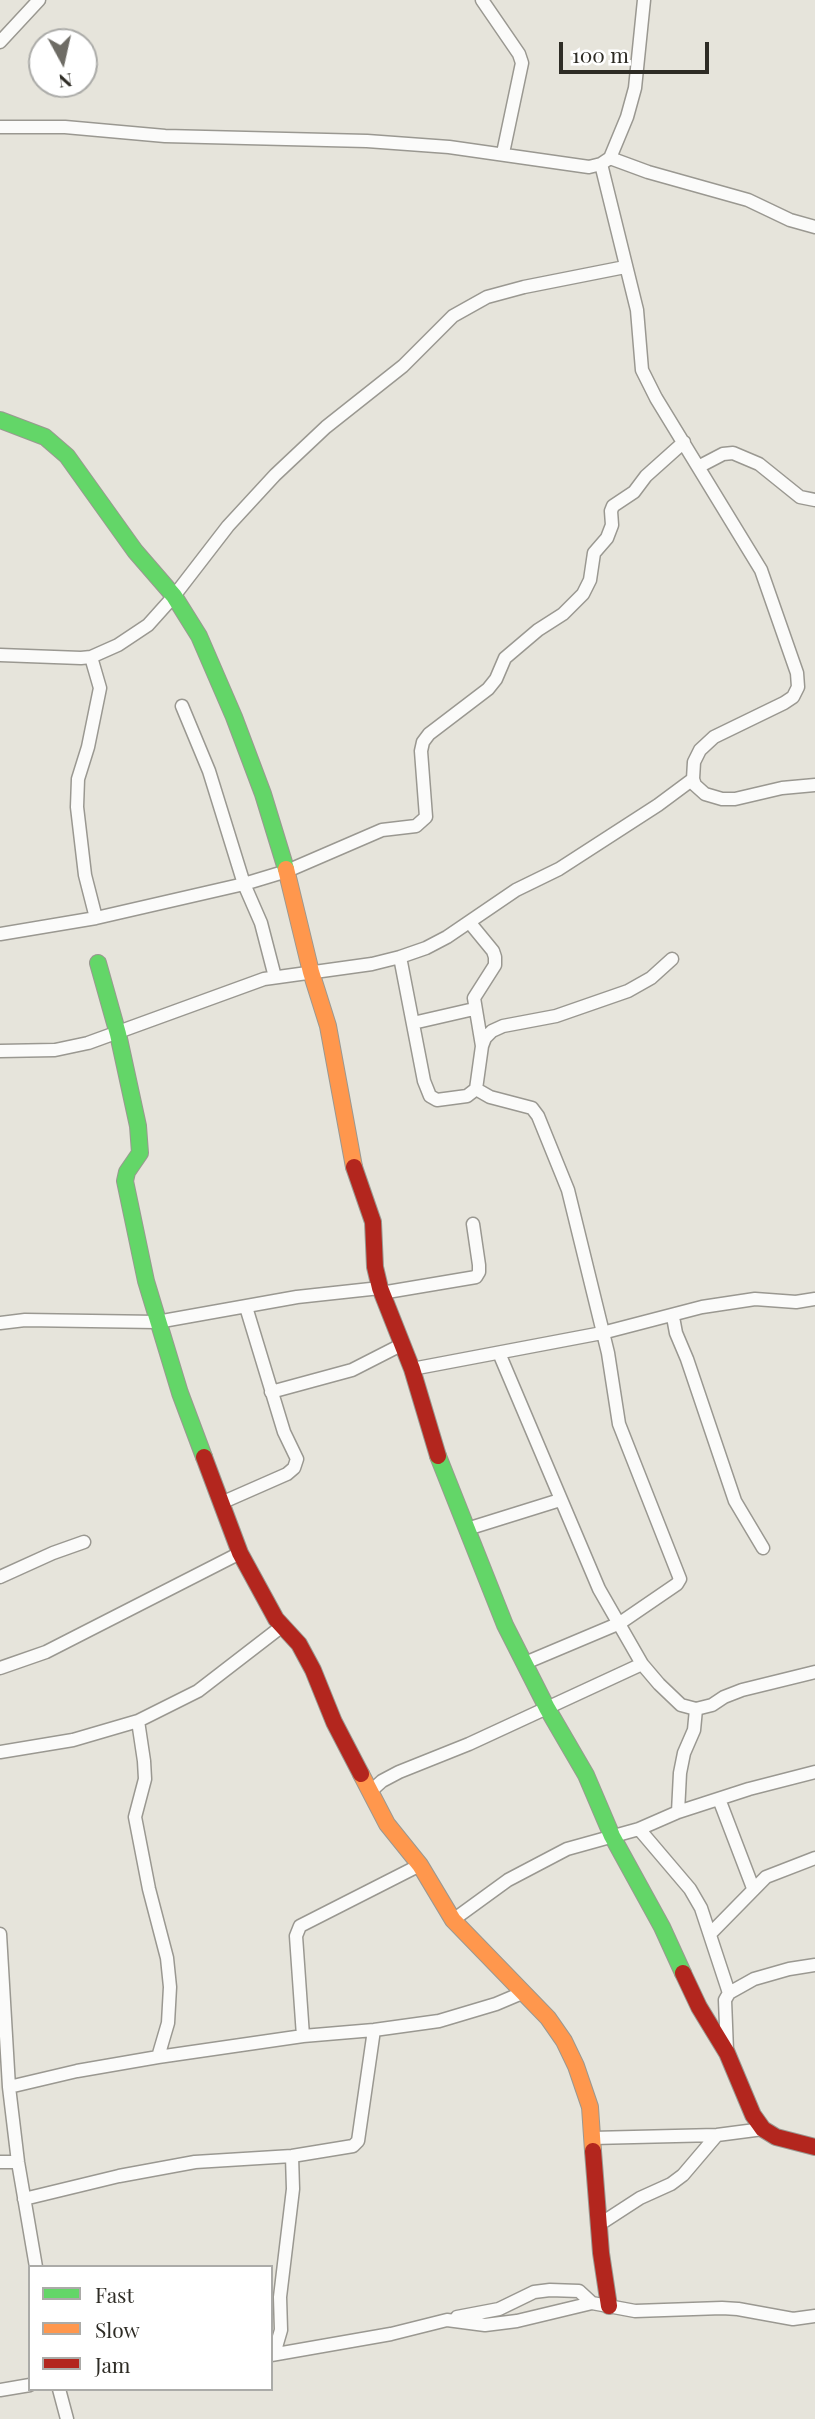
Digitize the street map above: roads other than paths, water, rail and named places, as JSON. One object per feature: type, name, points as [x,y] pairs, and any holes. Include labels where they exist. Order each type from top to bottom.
[{"type":"street","points":[[0,42],[38,0]]},
{"type":"street","points":[[482,0],[519,54],[522,63],[503,153]]},
{"type":"street","points":[[644,0],[635,88],[627,117],[606,161],[625,267],[637,310],[642,370],[656,398],[700,466],[761,570],[797,673],[798,687],[793,697],[785,703],[714,737],[700,750],[694,762],[693,779],[695,785],[705,794],[722,799],[815,785]]},
{"type":"street","points":[[0,127],[65,127],[165,136],[367,141],[449,146],[580,167],[606,161],[748,201],[790,220],[815,227]]},
{"type":"street","points":[[0,655],[59,659],[91,657],[118,645],[148,625],[228,526],[275,475],[326,427],[403,366],[453,316],[487,297],[625,267]]},
{"type":"street","points":[[0,420],[45,437],[67,456],[135,551],[174,596],[199,636],[263,794],[287,871],[311,972],[328,1026],[356,1176],[373,1222],[375,1267],[380,1291],[412,1369],[441,1467],[505,1625],[547,1708],[586,1774],[612,1836],[662,1927],[699,2007],[727,2053],[753,2115],[763,2129],[776,2137],[815,2147]]},
{"type":"street","points":[[0,934],[96,918],[244,884],[287,871],[382,831],[416,826],[426,817],[421,751],[429,734],[488,689],[496,679],[505,658],[538,630],[563,614],[583,594],[590,580],[594,553],[607,538],[612,525],[613,506],[634,492],[646,475],[684,442]]},
{"type":"street","points":[[700,466],[723,454],[733,453],[759,464],[800,497],[815,500]]},
{"type":"street","points":[[91,657],[99,679],[99,698],[78,779],[77,807],[85,875],[96,918]]},
{"type":"street","points":[[182,706],[208,771],[244,884],[261,923],[275,977]]},
{"type":"street","points":[[0,1051],[55,1050],[88,1044],[243,985],[275,977],[372,964],[437,943],[516,890],[559,869],[658,806],[693,779]]},
{"type":"street","points":[[470,923],[495,957],[495,965],[474,998],[482,1046]]},
{"type":"street","points":[[400,957],[421,1068],[430,1096],[437,1100],[467,1096],[476,1089],[485,1038],[503,1026],[556,1016],[628,991],[651,978],[672,959]]},
{"type":"street","points":[[98,964],[118,1034],[138,1126],[140,1153],[127,1172],[125,1181],[157,1322],[221,1503],[240,1553],[281,1627],[299,1644],[313,1670],[334,1722],[387,1824],[420,1865],[453,1920],[555,2028],[576,2066],[590,2107],[600,2224],[601,2304]]},
{"type":"street","points":[[413,1023],[474,1009]]},
{"type":"street","points":[[476,1089],[490,1097],[532,1108],[538,1116],[568,1190],[602,1333],[619,1424],[680,1579],[677,1584],[620,1623],[525,1662]]},
{"type":"street","points":[[0,1323],[24,1320],[157,1322],[297,1297],[380,1291],[476,1277],[479,1265],[473,1224]]},
{"type":"street","points":[[412,1369],[602,1333],[673,1317],[702,1307],[755,1299],[796,1302],[815,1299]]},
{"type":"street","points":[[221,1503],[287,1474],[296,1465],[296,1454],[286,1440],[246,1307]]},
{"type":"street","points":[[673,1317],[676,1333],[735,1502],[764,1548]]},
{"type":"street","points":[[271,1392],[352,1370],[401,1345]]},
{"type":"street","points":[[499,1353],[599,1589],[642,1664],[681,1705],[696,1709],[712,1705],[742,1690],[815,1672]]},
{"type":"street","points":[[467,1529],[560,1500]]},
{"type":"street","points":[[0,1577],[84,1542]]},
{"type":"street","points":[[0,1668],[46,1652],[240,1553]]},
{"type":"street","points":[[0,1752],[73,1740],[138,1721],[198,1691],[281,1627]]},
{"type":"street","points":[[371,1791],[399,1772],[469,1744],[642,1664]]},
{"type":"street","points":[[678,1812],[680,1773],[684,1753],[694,1730],[696,1709]]},
{"type":"street","points":[[138,1721],[145,1761],[145,1779],[135,1817],[149,1889],[167,1958],[170,1987],[168,2023],[158,2057]]},
{"type":"street","points":[[453,1920],[508,1880],[567,1849],[639,1829],[678,1812],[787,1777],[815,1772]]},
{"type":"street","points":[[719,1799],[753,1888]]},
{"type":"street","points":[[639,1829],[690,1889],[701,1908],[729,1993]]},
{"type":"street","points":[[711,1933],[766,1877],[815,1858]]},
{"type":"street","points":[[303,2036],[296,1936],[300,1926],[420,1865]]},
{"type":"street","points":[[0,1934],[9,2087],[18,2162],[36,2265]]},
{"type":"street","points":[[727,2053],[725,2000],[729,1993],[754,1979],[815,1965]]},
{"type":"street","points":[[9,2087],[77,2071],[158,2057],[303,2036],[439,2021],[496,2004],[522,1993]]},
{"type":"street","points":[[24,2199],[119,2176],[195,2162],[292,2156],[349,2148],[358,2141],[374,2030]]},
{"type":"street","points":[[592,2138],[717,2135],[763,2129]]},
{"type":"street","points":[[600,2224],[683,2175],[717,2135]]},
{"type":"street","points":[[292,2156],[292,2189],[281,2283],[281,2330],[273,2355],[391,2334],[447,2320],[485,2325],[601,2304]]},
{"type":"street","points":[[0,2162],[18,2162]]},
{"type":"street","points":[[457,2317],[499,2309],[534,2292],[550,2290],[579,2291],[601,2304],[635,2311],[738,2309],[793,2319],[815,2316]]},
{"type":"street","points":[[0,2390],[28,2385]]},
{"type":"street","points":[[59,2391],[66,2419]]}]
